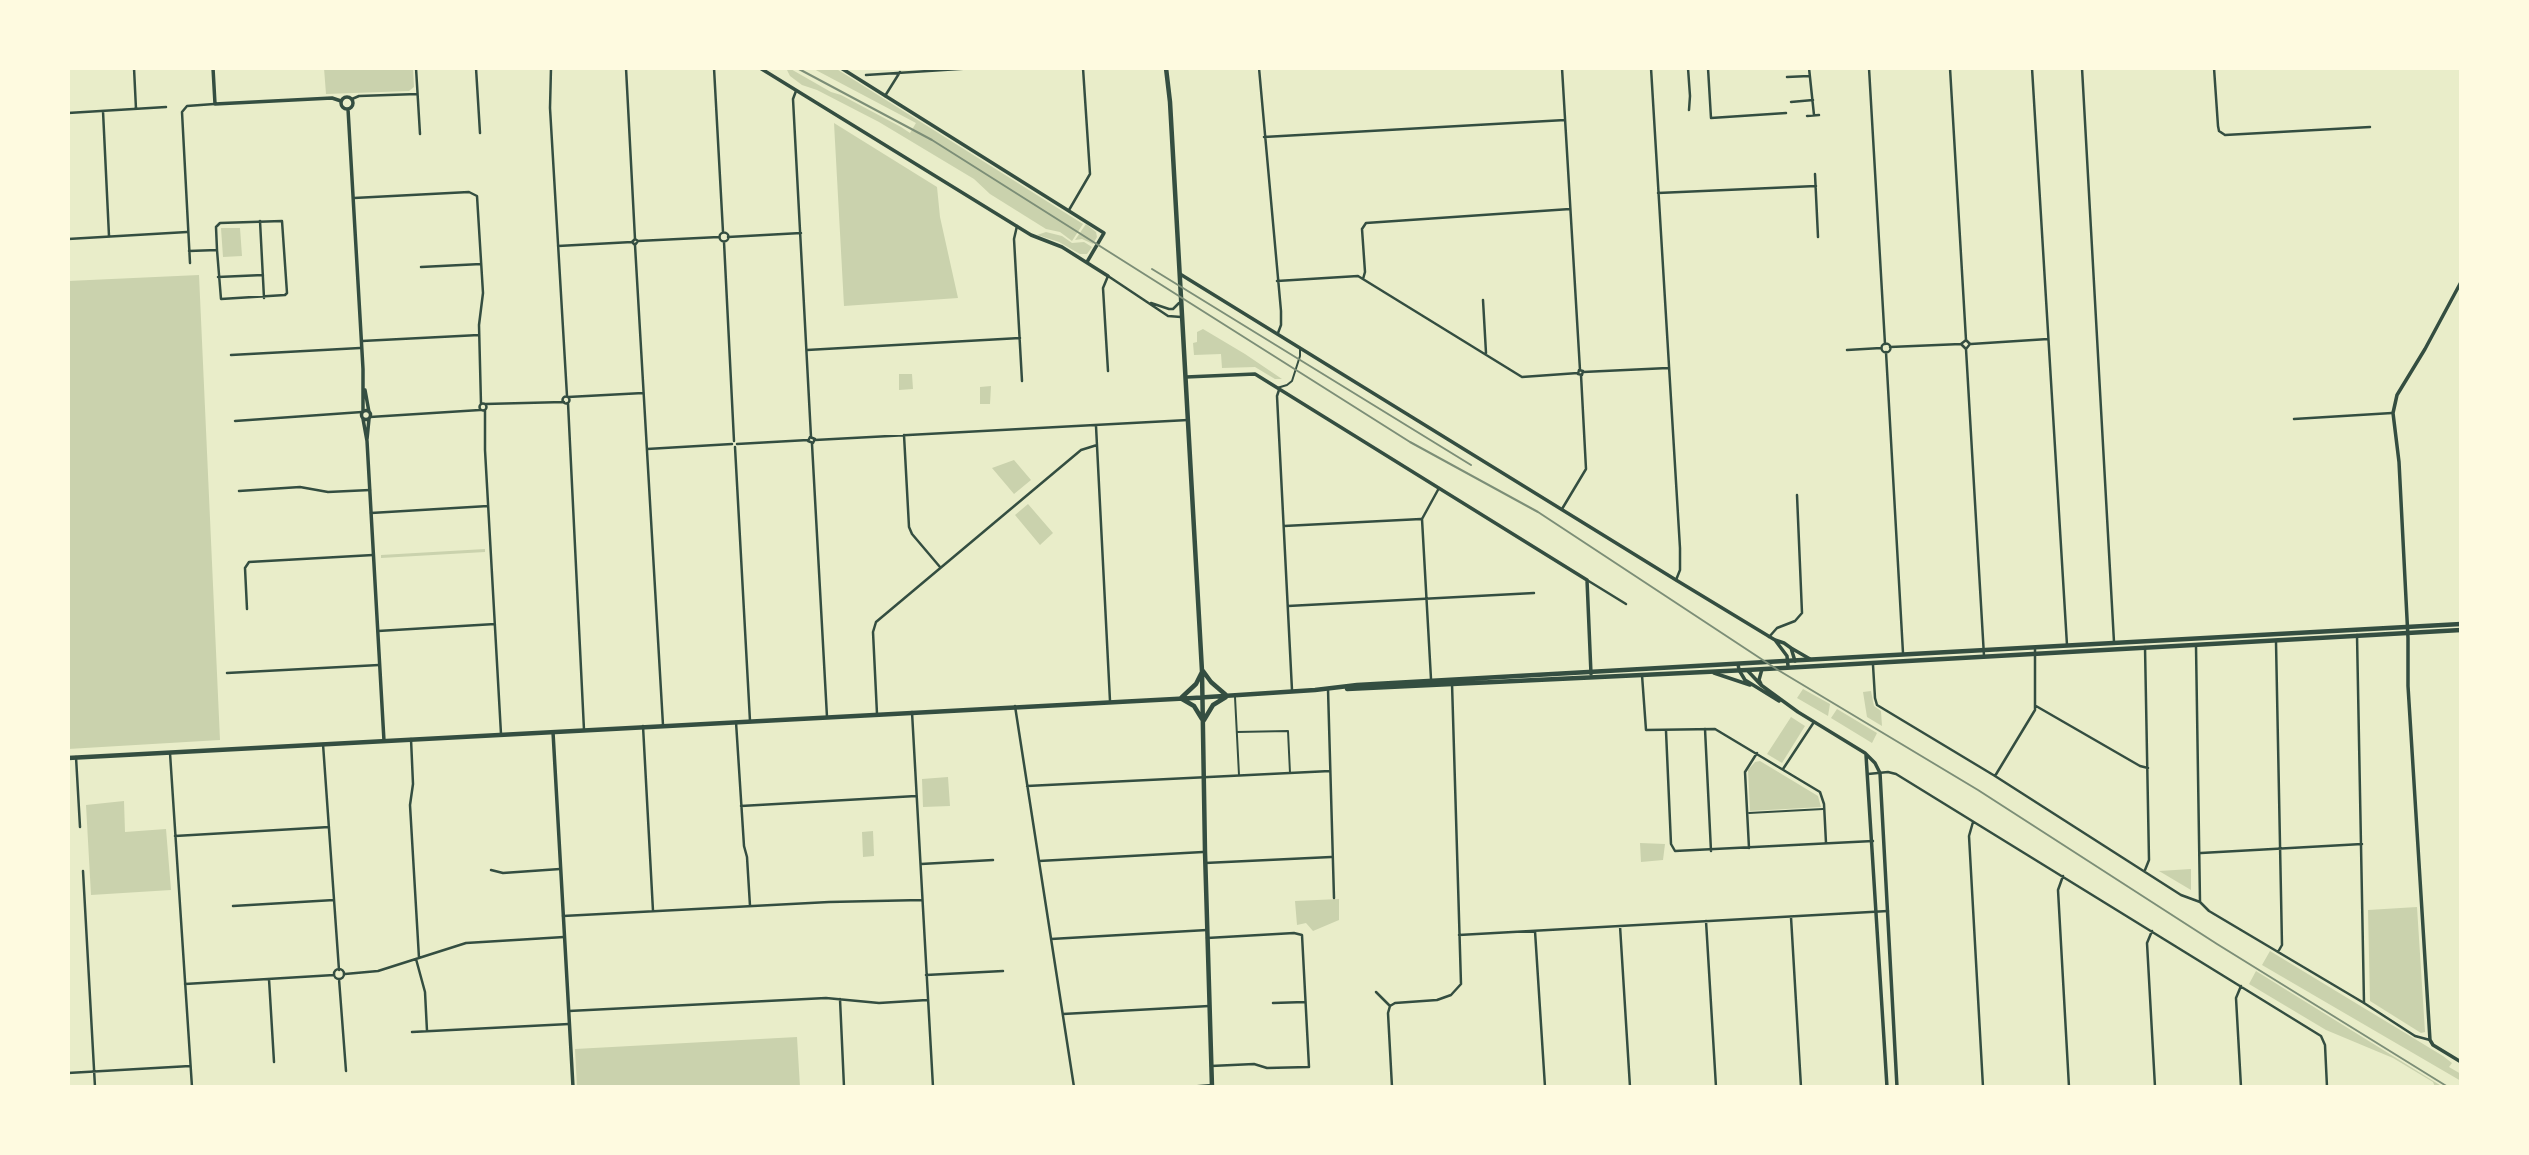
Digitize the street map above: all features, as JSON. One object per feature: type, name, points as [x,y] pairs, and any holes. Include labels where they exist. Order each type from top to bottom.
[{"type":"main road","points":[[1168,68],[1202,671],[1212,1086]]},
{"type":"main road","points":[[2357,633],[2408,626],[2461,624]]},
{"type":"main road","points":[[68,758],[1740,666],[1748,670],[1811,659],[1873,659],[1904,655],[2461,630]]},
{"type":"main road","points":[[2035,651],[2067,646],[2145,647],[2196,642]]},
{"type":"main road","points":[[1591,675],[1710,672],[1778,661],[1791,663],[1984,653]]},
{"type":"main road","points":[[1202,671],[1228,696]]},
{"type":"main road","points":[[1181,698],[1196,684],[1202,671]]},
{"type":"main road","points":[[1204,721],[1213,705],[1228,696]]},
{"type":"main road","points":[[1181,698],[1194,706],[1204,721]]},
{"type":"street","points":[[134,68],[136,109]]},
{"type":"street","points":[[213,68],[215,104]]},
{"type":"street","points":[[416,68],[420,134]]},
{"type":"street","points":[[477,68],[480,133]]},
{"type":"street","points":[[551,68],[550,108],[584,730]]},
{"type":"street","points":[[626,68],[663,725]]},
{"type":"street","points":[[558,246],[719,237],[723,232],[714,68]]},
{"type":"street","points":[[760,68],[1035,237],[1062,247],[1168,316],[1182,317]]},
{"type":"street","points":[[841,68],[1104,233],[1086,262]]},
{"type":"street","points":[[866,75],[975,68]]},
{"type":"street","points":[[1069,210],[1090,174],[1083,68]]},
{"type":"street","points":[[1259,68],[1278,281],[1281,324],[1278,335]]},
{"type":"street","points":[[1562,68],[1586,469],[1562,510]]},
{"type":"street","points":[[1651,68],[1680,548],[1680,570],[1676,580]]},
{"type":"street","points":[[1688,68],[1689,110]]},
{"type":"street","points":[[1708,68],[1711,118],[1786,113]]},
{"type":"street","points":[[1807,116],[1816,115],[1810,68]]},
{"type":"street","points":[[1868,68],[1885,344],[1890,348]]},
{"type":"street","points":[[1950,68],[1966,340],[1970,344]]},
{"type":"street","points":[[2032,68],[2067,646]]},
{"type":"street","points":[[2082,68],[2115,646]]},
{"type":"street","points":[[2214,68],[2218,131],[2224,135],[2370,127]]},
{"type":"street","points":[[885,96],[900,72]]},
{"type":"street","points":[[1787,77],[1809,76]]},
{"type":"street","points":[[796,91],[793,99],[827,717]]},
{"type":"street","points":[[352,99],[359,96],[417,94]]},
{"type":"street","points":[[341,101],[347,96],[352,99]]},
{"type":"street","points":[[190,263],[182,115],[185,107],[332,98],[341,101]]},
{"type":"street","points":[[352,99],[352,105],[348,109],[362,341],[362,415],[367,441],[384,741]]},
{"type":"street","points":[[1791,102],[1813,100]]},
{"type":"street","points":[[341,101],[342,107],[348,109]]},
{"type":"street","points":[[68,113],[166,107]]},
{"type":"street","points":[[103,111],[109,236]]},
{"type":"street","points":[[1264,137],[1565,120]]},
{"type":"street","points":[[1815,174],[1818,237]]},
{"type":"street","points":[[1658,193],[1816,186]]},
{"type":"street","points":[[354,198],[474,193],[478,199],[483,296],[479,335],[501,734]]},
{"type":"street","points":[[1363,279],[1365,272],[1362,229],[1366,223],[1570,209]]},
{"type":"street","points":[[279,220],[284,224],[287,293],[282,297],[221,299],[217,250],[218,224],[279,220]]},
{"type":"street","points":[[260,221],[264,298]]},
{"type":"street","points":[[1017,226],[1014,239],[1022,382]]},
{"type":"street","points":[[68,239],[188,232]]},
{"type":"street","points":[[723,232],[728,237],[801,233]]},
{"type":"street","points":[[719,237],[724,242]]},
{"type":"street","points":[[728,237],[724,242],[750,721]]},
{"type":"street","points":[[189,251],[217,250]]},
{"type":"street","points":[[421,267],[482,264]]},
{"type":"street","points":[[1180,274],[1769,637],[1811,659]]},
{"type":"street","points":[[218,277],[263,275]]},
{"type":"street","points":[[1108,275],[1102,288],[1108,371]]},
{"type":"street","points":[[1278,281],[1358,276],[1522,377],[1668,368]]},
{"type":"street","points":[[2461,282],[2397,395],[2393,413],[2399,461],[2408,626],[2408,686],[2430,1040],[2433,1045],[2461,1062]]},
{"type":"street","points":[[1151,303],[1172,309],[1177,307],[1181,298]]},
{"type":"street","points":[[1483,300],[1486,354]]},
{"type":"street","points":[[362,341],[479,335]]},
{"type":"street","points":[[807,349],[1020,338]]},
{"type":"street","points":[[1966,349],[1970,344],[2048,339]]},
{"type":"street","points":[[1886,352],[1890,348],[1961,344],[1966,340]]},
{"type":"street","points":[[1847,350],[1881,348],[1885,344]]},
{"type":"street","points":[[1961,344],[1966,349],[1984,653]]},
{"type":"street","points":[[231,355],[362,348]]},
{"type":"street","points":[[1881,348],[1886,352],[1904,655]]},
{"type":"street","points":[[1278,389],[1292,380],[1300,359],[1300,349]]},
{"type":"street","points":[[1186,377],[1249,373],[1259,376],[1626,604]]},
{"type":"street","points":[[364,388],[369,415],[367,441]]},
{"type":"street","points":[[1278,389],[1292,691]]},
{"type":"street","points":[[234,421],[382,415],[643,393]]},
{"type":"street","points":[[2294,419],[2393,413]]},
{"type":"street","points":[[362,415],[369,415]]},
{"type":"street","points":[[647,449],[1188,420]]},
{"type":"street","points":[[1096,426],[1110,701]]},
{"type":"street","points":[[904,435],[909,527],[941,568]]},
{"type":"street","points":[[877,714],[873,632],[876,622],[1081,450],[1097,445]]},
{"type":"street","points":[[239,491],[300,487],[328,492],[370,490]]},
{"type":"street","points":[[1431,684],[1422,519],[1439,488]]},
{"type":"street","points":[[1769,637],[1777,628],[1794,621],[1802,613],[1797,495]]},
{"type":"street","points":[[371,513],[488,506]]},
{"type":"street","points":[[1284,526],[1422,519]]},
{"type":"street","points":[[247,610],[245,568],[249,562],[373,555]]},
{"type":"street","points":[[1587,580],[1591,675]]},
{"type":"street","points":[[1288,607],[1534,593]]},
{"type":"street","points":[[378,631],[495,624]]},
{"type":"street","points":[[2357,633],[2364,1003]]},
{"type":"street","points":[[2276,638],[2282,945],[2278,952]]},
{"type":"street","points":[[1775,640],[1791,663]]},
{"type":"street","points":[[2196,642],[2200,902]]},
{"type":"street","points":[[1778,661],[1779,646]]},
{"type":"street","points":[[2145,647],[2149,860],[2145,870]]},
{"type":"street","points":[[1791,648],[1791,663]]},
{"type":"street","points":[[1995,776],[2036,706],[2035,651]]},
{"type":"street","points":[[1873,659],[1878,705],[2182,895],[2200,902],[2209,911],[2415,1036],[2430,1040]]},
{"type":"street","points":[[227,673],[379,665]]},
{"type":"street","points":[[1740,666],[1745,680],[1796,710]]},
{"type":"street","points":[[1761,684],[1759,680],[1762,669]]},
{"type":"street","points":[[1748,670],[1761,684],[1796,710],[1865,754],[1875,763],[1880,773],[1897,1087]]},
{"type":"street","points":[[1710,672],[1755,687]]},
{"type":"street","points":[[1642,674],[1644,727],[1648,731],[1715,729],[1820,792],[1825,809],[1826,843]]},
{"type":"street","points":[[1392,1087],[1388,1013],[1390,1006],[1395,1003],[1437,1000],[1451,995],[1461,984],[1452,682]]},
{"type":"street","points":[[1328,689],[1334,898]]},
{"type":"street","points":[[1235,695],[1239,776]]},
{"type":"street","points":[[1015,706],[1074,1087]]},
{"type":"street","points":[[2036,706],[2140,766],[2148,768]]},
{"type":"street","points":[[912,712],[933,1087]]},
{"type":"street","points":[[736,722],[750,906]]},
{"type":"street","points":[[1783,769],[1814,722]]},
{"type":"street","points":[[643,726],[653,911]]},
{"type":"street","points":[[1705,729],[1711,850]]},
{"type":"street","points":[[1237,732],[1288,731],[1290,774]]},
{"type":"street","points":[[1665,731],[1672,848],[1679,852],[1873,841]]},
{"type":"street","points":[[553,732],[573,1087]]},
{"type":"street","points":[[411,739],[413,784],[410,805],[418,958],[425,992],[427,1032]]},
{"type":"street","points":[[185,984],[334,975],[339,970],[323,744]]},
{"type":"street","points":[[170,753],[192,1087]]},
{"type":"street","points":[[1749,848],[1745,772],[1756,753]]},
{"type":"street","points":[[1865,754],[1873,841],[1887,1087]]},
{"type":"street","points":[[76,757],[80,827]]},
{"type":"street","points":[[1027,786],[1330,771]]},
{"type":"street","points":[[1868,774],[1896,774],[2322,1036],[2328,1087]]},
{"type":"street","points":[[741,806],[917,796]]},
{"type":"street","points":[[1747,813],[1825,809]]},
{"type":"street","points":[[1973,822],[1969,836],[1983,1087]]},
{"type":"street","points":[[175,836],[329,827]]},
{"type":"street","points":[[2201,853],[2362,844]]},
{"type":"street","points":[[1039,861],[1205,852]]},
{"type":"street","points":[[1205,863],[1332,856]]},
{"type":"street","points":[[921,864],[993,860]]},
{"type":"street","points":[[491,870],[503,873],[560,869]]},
{"type":"street","points":[[1874,870],[1885,869]]},
{"type":"street","points":[[83,871],[95,1087]]},
{"type":"street","points":[[2063,876],[2058,890],[2069,1087]]},
{"type":"street","points":[[233,906],[334,900]]},
{"type":"street","points":[[563,916],[922,900]]},
{"type":"street","points":[[1459,934],[1888,912]]},
{"type":"street","points":[[1791,917],[1801,1087]]},
{"type":"street","points":[[1706,921],[1716,1087]]},
{"type":"street","points":[[1620,926],[1630,1087]]},
{"type":"street","points":[[1051,939],[1207,930]]},
{"type":"street","points":[[1535,930],[1545,1087]]},
{"type":"street","points":[[2152,931],[2147,943],[2155,1087]]},
{"type":"street","points":[[1207,938],[1294,933],[1302,935],[1309,1067],[1267,1068],[1254,1063],[1211,1066]]},
{"type":"street","points":[[339,979],[345,974],[378,971],[466,943],[564,937]]},
{"type":"street","points":[[339,970],[345,974]]},
{"type":"street","points":[[926,975],[1003,971]]},
{"type":"street","points":[[334,975],[339,979],[346,1071]]},
{"type":"street","points":[[269,979],[274,1062]]},
{"type":"street","points":[[2241,986],[2236,998],[2241,1087]]},
{"type":"street","points":[[1376,992],[1390,1006]]},
{"type":"street","points":[[569,1011],[840,999],[879,1003],[927,1000]]},
{"type":"street","points":[[840,999],[845,1087]]},
{"type":"street","points":[[1273,1003],[1306,1002]]},
{"type":"street","points":[[1063,1014],[1209,1006]]},
{"type":"street","points":[[1883,1016],[1894,1015]]},
{"type":"street","points":[[412,1032],[569,1024]]},
{"type":"street","points":[[68,1073],[190,1066]]},
{"type":"street","points":[[1188,1087],[1212,1086]]},
{"type":"green space","points":[[324,68],[413,68],[414,87],[409,91],[326,94]]},
{"type":"green space","points":[[789,68],[910,133],[916,123],[812,68],[835,68],[1083,224],[1072,241],[1060,232],[1046,229],[990,194],[974,179],[879,122],[802,85],[790,76],[787,70]]},
{"type":"green space","points":[[834,123],[937,187],[940,217],[958,298],[844,306]]},
{"type":"green space","points":[[1086,224],[1096,232],[1097,237],[1093,244],[1082,239],[1075,240]]},
{"type":"green space","points":[[221,228],[240,228],[242,256],[223,257]]},
{"type":"green space","points":[[1046,232],[1062,236],[1072,243],[1084,242],[1092,247],[1087,254],[1080,254],[1059,242],[1037,235]]},
{"type":"green space","points":[[199,275],[220,740],[68,749],[68,281]]},
{"type":"green space","points":[[1203,329],[1282,379],[1275,379],[1255,367],[1222,368],[1221,354],[1194,355],[1193,343],[1197,342],[1197,332]]},
{"type":"green space","points":[[899,374],[912,374],[913,389],[899,390]]},
{"type":"green space","points":[[991,386],[990,404],[980,404],[980,387]]},
{"type":"green space","points":[[1014,460],[1031,480],[1014,494],[992,468]]},
{"type":"green space","points":[[1028,504],[1053,533],[1040,545],[1015,515]]},
{"type":"green space","points":[[485,549],[485,552],[381,558],[381,555]]},
{"type":"green space","points":[[1803,689],[1830,704],[1828,716],[1797,698]]},
{"type":"green space","points":[[1871,691],[1874,706],[1881,711],[1882,726],[1867,717],[1863,692]]},
{"type":"green space","points":[[1837,709],[1877,733],[1872,743],[1831,718]]},
{"type":"green space","points":[[1791,717],[1805,726],[1782,763],[1767,754]]},
{"type":"green space","points":[[1760,761],[1818,796],[1821,807],[1750,811],[1748,770],[1755,762]]},
{"type":"green space","points":[[948,777],[950,806],[923,807],[922,779]]},
{"type":"green space","points":[[124,801],[125,832],[166,829],[171,890],[91,895],[86,805]]},
{"type":"green space","points":[[873,831],[874,856],[863,857],[862,832]]},
{"type":"green space","points":[[1640,843],[1665,844],[1663,860],[1641,862]]},
{"type":"green space","points":[[2191,869],[2191,890],[2159,871]]},
{"type":"green space","points":[[1339,899],[1339,920],[1313,931],[1306,923],[1297,925],[1295,901]]},
{"type":"green space","points":[[2417,907],[2425,1032],[2421,1033],[2370,1001],[2368,910]]},
{"type":"green space","points":[[2270,951],[2443,1056],[2452,1063],[2449,1067],[2461,1074],[2461,1081],[2262,965]]},
{"type":"green space","points":[[2256,971],[2443,1087],[2435,1087],[2433,1082],[2393,1058],[2326,1030],[2249,984]]},
{"type":"green space","points":[[797,1037],[800,1087],[577,1087],[575,1049]]},
{"type":"railway","points":[[797,68],[932,140],[1410,442],[1538,512],[1778,670],[1978,790],[2217,944],[2448,1087]]},
{"type":"railway","points":[[1152,269],[1471,465]]}]
